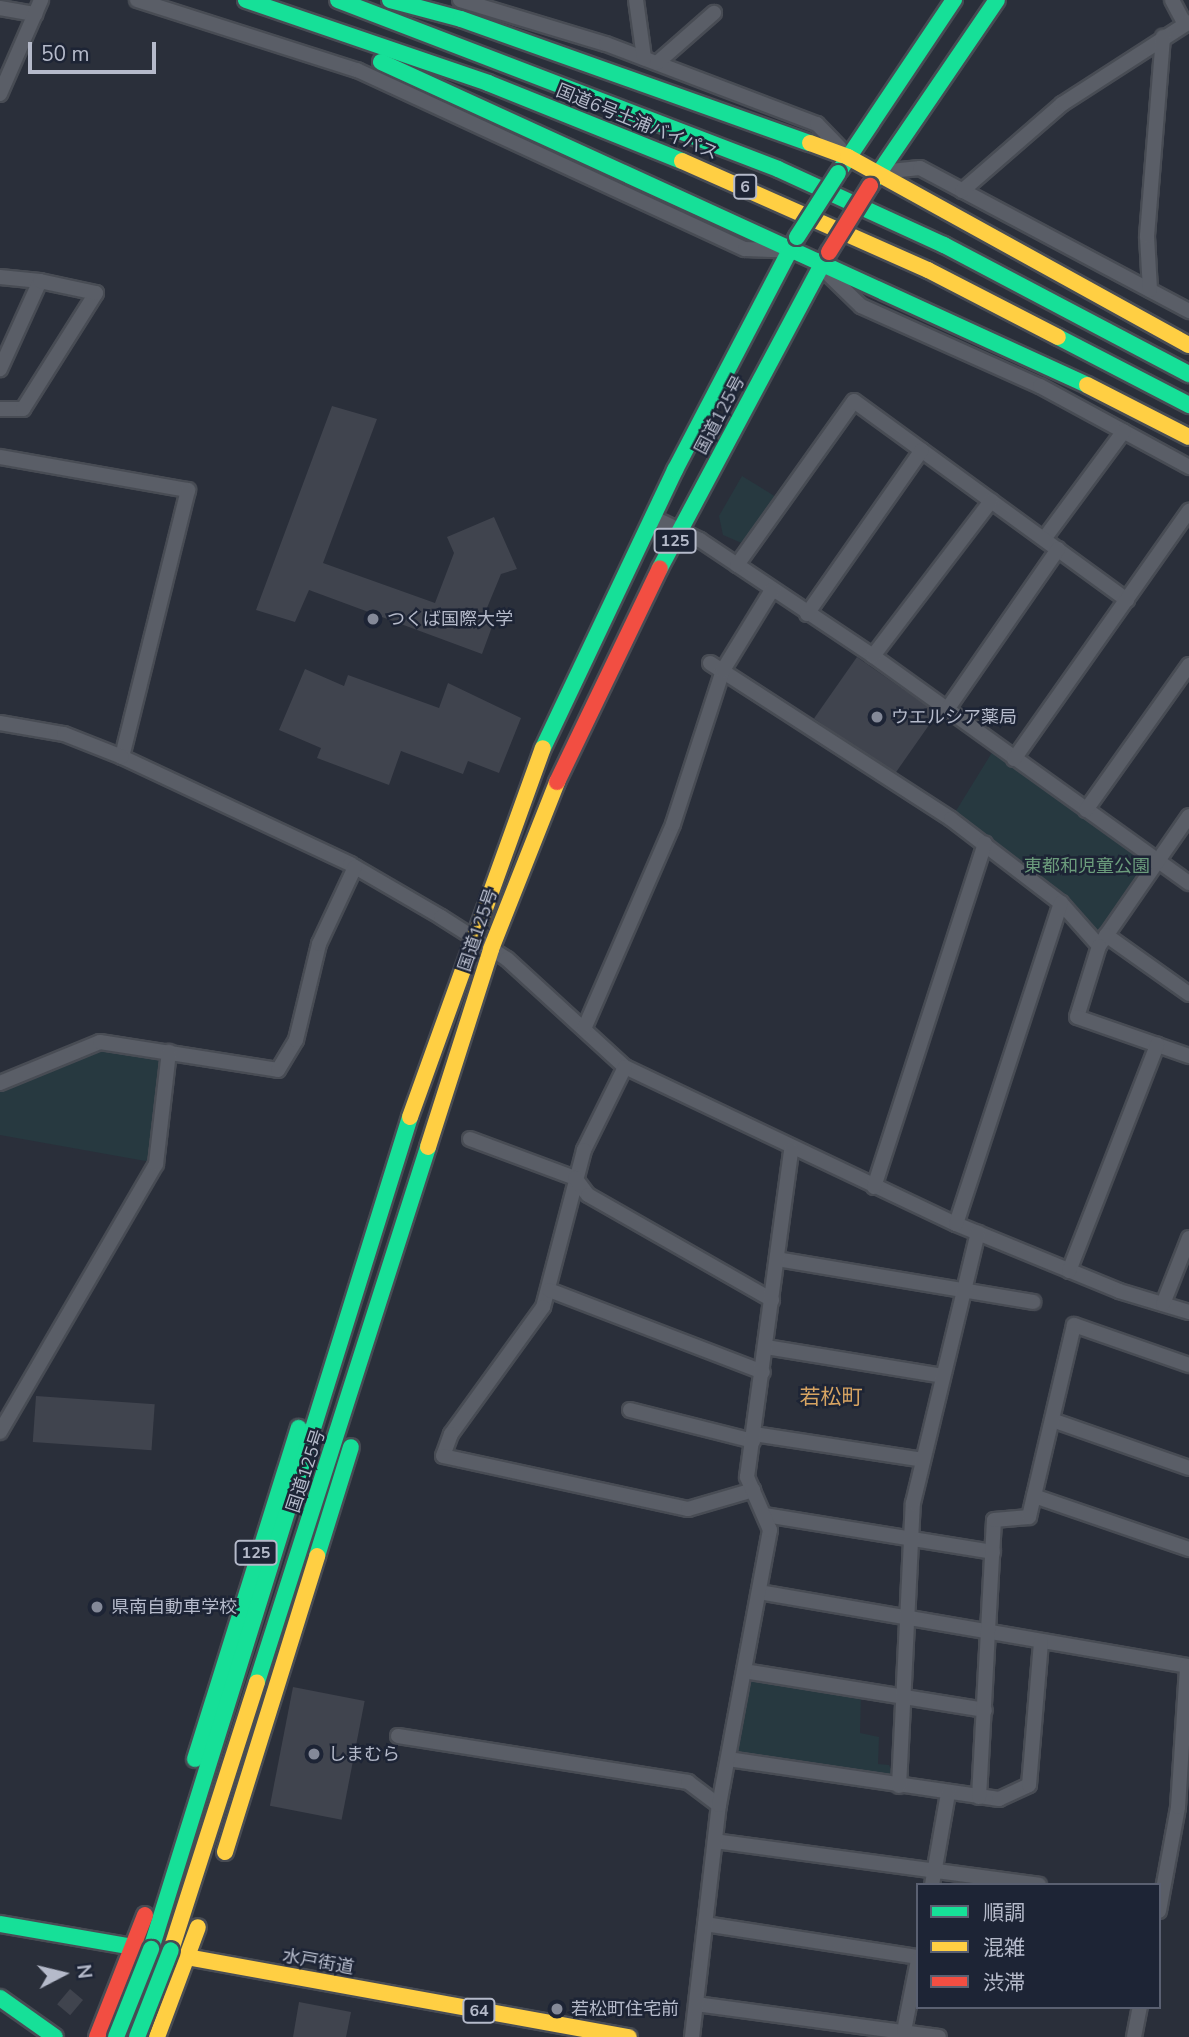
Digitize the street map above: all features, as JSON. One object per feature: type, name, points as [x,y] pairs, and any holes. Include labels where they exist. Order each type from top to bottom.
[{"type":"main road","name":"国道6号土浦バイパス","points":[[246,0],[488,83],[768,196],[928,270],[1189,405]]},
{"type":"main road","name":"国道6号土浦バイパス","points":[[338,0],[778,169],[944,245],[1189,373]]},
{"type":"main road","points":[[390,0],[754,120],[848,157],[1189,345]]},
{"type":"main road","name":"国道125号","points":[[116,2037],[151,1949],[204,1792],[469,935],[527,781],[652,517],[793,244],[954,0]]},
{"type":"main road","name":"国道125号","points":[[137,2037],[224,1799],[491,949],[538,821],[680,530],[824,259],[879,172],[997,0]]},
{"type":"main road","points":[[283,12],[793,244],[1068,375],[1189,437]]},
{"type":"main road","name":"125","points":[[134,1947],[271,1504],[398,1164]]},
{"type":"main road","name":"125","points":[[220,1866],[331,1523],[416,1188]]},
{"type":"main road","points":[[156,2037],[207,1903]]},
{"type":"main road","name":"水戸街道","points":[[0,1924],[629,2037]]},
{"type":"main road","points":[[97,2037],[134,1947]]},
{"type":"main road","points":[[0,1998],[55,2037]]},
{"type":"street","points":[[137,0],[357,70],[745,249],[793,244]]},
{"type":"street","points":[[460,0],[478,3],[651,60],[817,124],[848,157]]},
{"type":"street","points":[[636,0],[651,60]]},
{"type":"street","points":[[962,191],[1062,104],[1187,23],[1172,0]]},
{"type":"street","points":[[0,8],[38,7],[0,94]]},
{"type":"street","points":[[651,60],[714,13]]},
{"type":"street","points":[[1150,290],[1147,236],[1163,37]]},
{"type":"street","points":[[754,120],[757,101]]},
{"type":"street","points":[[879,172],[920,169],[1189,311]]},
{"type":"street","points":[[824,259],[861,306],[1040,386],[1189,467]]},
{"type":"street","points":[[0,277],[40,281],[96,293],[23,409],[0,409]]},
{"type":"street","points":[[0,369],[40,281]]},
{"type":"street","points":[[737,565],[854,401],[1127,600]]},
{"type":"street","points":[[1044,540],[1124,432]]},
{"type":"street","points":[[807,614],[922,450]]},
{"type":"street","points":[[0,457],[188,490],[122,757]]},
{"type":"street","points":[[873,656],[991,501]]},
{"type":"street","points":[[1014,759],[1189,511]]},
{"type":"street","points":[[652,517],[680,530],[737,565],[873,656],[1189,883]]},
{"type":"street","points":[[946,711],[1058,549]]},
{"type":"street","points":[[584,1029],[673,824],[717,666],[772,590]]},
{"type":"street","points":[[1086,810],[1189,664]]},
{"type":"street","points":[[717,666],[985,844],[1061,903],[1102,941],[1189,994]]},
{"type":"street","points":[[0,723],[64,734],[122,757],[355,867],[491,949],[625,1067],[791,1150],[978,1233],[1069,1270],[1189,1312]]},
{"type":"street","points":[[1189,816],[1102,941],[1077,1017],[1189,1056]]},
{"type":"street","points":[[874,1187],[985,844]]},
{"type":"street","points":[[0,1083],[100,1042],[278,1070],[296,1040],[319,944],[355,867]]},
{"type":"street","points":[[956,1224],[1061,903]]},
{"type":"street","points":[[1069,1270],[1157,1045]]},
{"type":"street","points":[[0,1432],[156,1164],[169,1052]]},
{"type":"street","points":[[625,1067],[604,1101],[575,1178],[549,1290],[537,1318],[451,1434],[443,1456],[688,1509],[753,1490]]},
{"type":"street","points":[[470,1139],[575,1178],[588,1195],[772,1300]]},
{"type":"street","points":[[692,2037],[719,1805],[770,1530],[747,1477],[791,1150]]},
{"type":"street","points":[[899,1786],[912,1539],[923,1460],[978,1233]]},
{"type":"street","points":[[1163,1304],[1185,1257],[1189,1238]]},
{"type":"street","points":[[777,1259],[1033,1303]]},
{"type":"street","points":[[549,1290],[763,1372]]},
{"type":"street","points":[[979,1797],[994,1520],[1029,1517],[1074,1325],[1189,1365]]},
{"type":"street","points":[[766,1348],[943,1376]]},
{"type":"street","points":[[630,1410],[753,1438],[923,1460]]},
{"type":"street","points":[[1052,1420],[1189,1468]]},
{"type":"street","points":[[1034,1496],[1189,1549]]},
{"type":"street","points":[[765,1515],[993,1552]]},
{"type":"street","points":[[759,1592],[1188,1666],[1178,1807],[1161,1901]]},
{"type":"street","points":[[728,1759],[999,1799],[1029,1785],[1041,1641]]},
{"type":"street","points":[[744,1671],[985,1710]]},
{"type":"street","points":[[398,1736],[688,1782],[719,1805]]},
{"type":"street","points":[[932,1883],[948,1793]]},
{"type":"street","points":[[715,1841],[935,1868],[1027,1883]]},
{"type":"street","points":[[705,1924],[916,1958]]},
{"type":"street","points":[[904,2031],[916,1968]]},
{"type":"street","points":[[696,2004],[939,2037]]},
{"type":"street","points":[[1134,2037],[1140,2009]]},
{"type":"green space","points":[[742,476],[776,497],[744,544],[723,535],[719,516]]},
{"type":"green space","name":"東都和児童公園","points":[[996,746],[1158,861],[1099,946],[1061,903],[951,819]]},
{"type":"green space","points":[[102,1048],[165,1056],[151,1162],[0,1135],[0,1089]]},
{"type":"green space","points":[[748,1675],[861,1694],[860,1733],[879,1737],[878,1764],[889,1765],[896,1781],[732,1757]]},
{"type":"building","points":[[332,406],[377,419],[323,563],[435,603],[454,553],[447,537],[494,517],[517,569],[501,574],[482,620],[493,624],[482,654],[309,590],[295,622],[256,610]]},
{"type":"building","name":"ウエルシア薬局","points":[[857,657],[937,713],[894,775],[814,718]]},
{"type":"building","points":[[305,669],[344,686],[348,675],[439,708],[448,683],[521,718],[499,773],[468,761],[463,774],[401,751],[389,785],[317,758],[321,748],[279,730]]},
{"type":"building","points":[[36,1396],[155,1404],[152,1450],[33,1442]]},
{"type":"building","points":[[293,1687],[365,1701],[342,1820],[270,1806]]},
{"type":"building","points":[[70,1989],[83,2000],[70,2015],[57,2004]]},
{"type":"building","points":[[299,2002],[351,2012],[346,2037],[293,2037]]},
{"type":"traffic: fast","points":[[246,0],[488,83],[682,161]]},
{"type":"traffic: fast","points":[[338,0],[778,169],[944,245],[1189,374]]},
{"type":"traffic: fast","points":[[390,0],[461,19],[810,143]]},
{"type":"traffic: fast","points":[[840,170],[954,0]]},
{"type":"traffic: fast","points":[[870,186],[997,0]]},
{"type":"traffic: fast","points":[[381,62],[1087,385]]},
{"type":"traffic: fast","points":[[797,237],[838,173]]},
{"type":"traffic: fast","points":[[543,748],[675,470],[797,237]]},
{"type":"traffic: fast","points":[[660,568],[829,252]]},
{"type":"traffic: fast","points":[[1058,337],[1189,405]]},
{"type":"traffic: fast","points":[[151,1949],[410,1117]]},
{"type":"traffic: fast","points":[[257,1682],[428,1147]]},
{"type":"traffic: fast","points":[[195,1759],[299,1428]]},
{"type":"traffic: fast","points":[[317,1556],[351,1447]]},
{"type":"traffic: fast","points":[[0,1924],[151,1950]]},
{"type":"traffic: fast","points":[[116,2037],[151,1949]]},
{"type":"traffic: fast","points":[[137,2037],[171,1950]]},
{"type":"traffic: fast","points":[[0,1998],[55,2037]]},
{"type":"traffic: slow","points":[[810,143],[848,157],[1189,345]]},
{"type":"traffic: slow","points":[[682,161],[928,270],[1058,337]]},
{"type":"traffic: slow","points":[[1087,385],[1189,437]]},
{"type":"traffic: slow","points":[[410,1117],[543,748]]},
{"type":"traffic: slow","points":[[428,1147],[491,949],[557,782]]},
{"type":"traffic: slow","points":[[225,1852],[317,1556]]},
{"type":"traffic: slow","points":[[171,1950],[257,1682]]},
{"type":"traffic: slow","points":[[157,2037],[198,1927]]},
{"type":"traffic: slow","points":[[187,1957],[629,2037]]},
{"type":"traffic: jam","points":[[829,252],[870,186]]},
{"type":"traffic: jam","points":[[557,782],[660,568]]},
{"type":"traffic: jam","points":[[97,2037],[145,1915]]},
{"type":"place","name":"つくば国際大学","points":[[373,619]]},
{"type":"place","name":"ウエルシア薬局","points":[[877,717]]},
{"type":"place","name":"県南自動車学校","points":[[97,1607]]},
{"type":"place","name":"しまむら","points":[[314,1754]]},
{"type":"place","name":"若松町住宅前","points":[[557,2009]]},
{"type":"district","name":"若松町","points":[[831,1397]]}]
